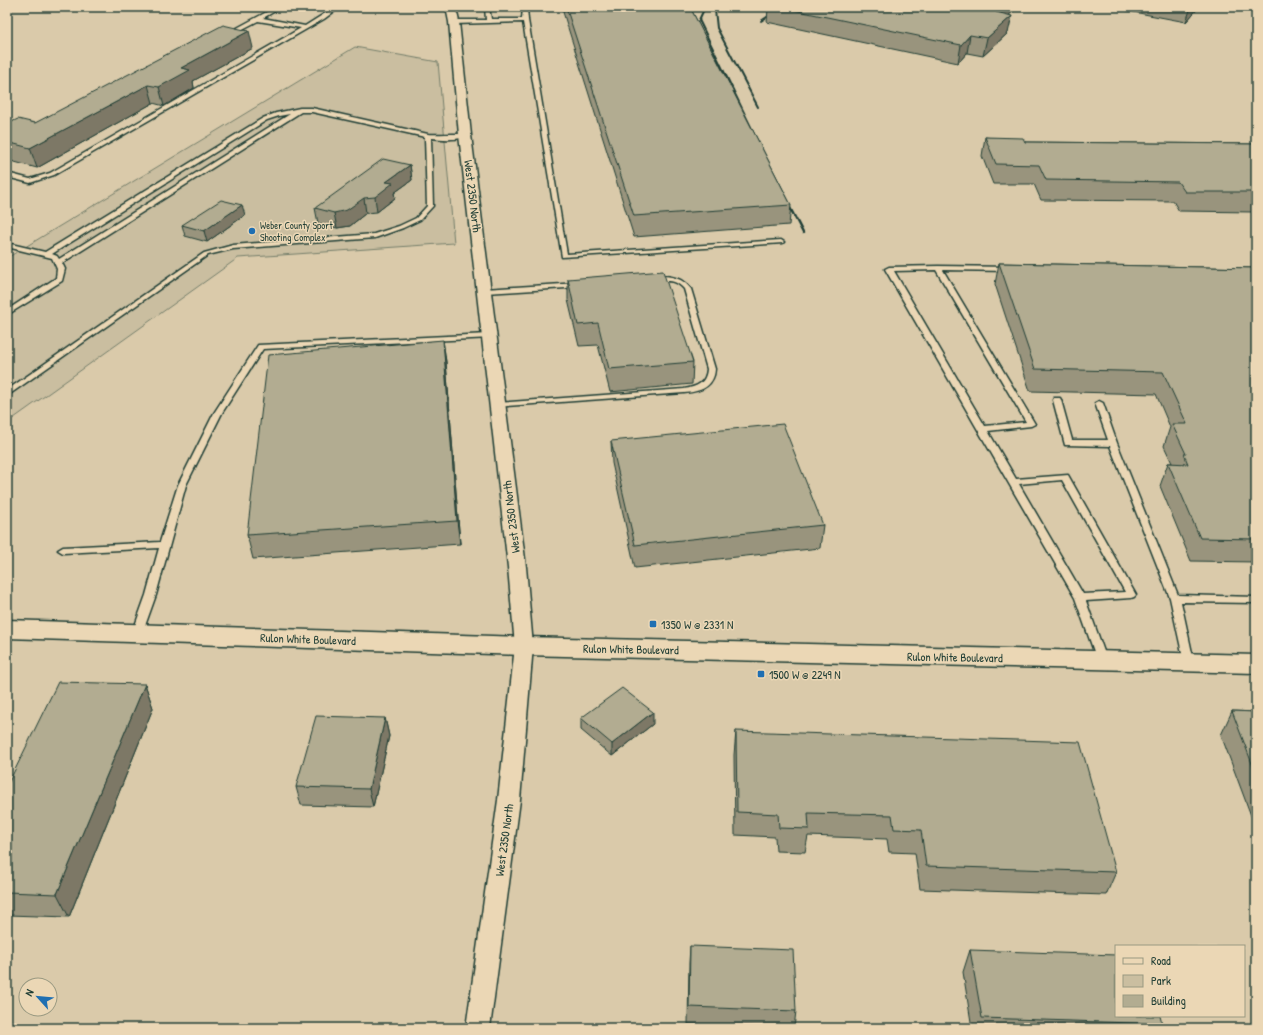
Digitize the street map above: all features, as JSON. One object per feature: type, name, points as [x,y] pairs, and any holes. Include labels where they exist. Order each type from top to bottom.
[{"type":"street","name":"West 2350 North","points":[[452,15],[517,567],[524,646],[509,800],[478,1028]]},
{"type":"street","name":"Rulon White Boulevard","points":[[7,629],[524,646],[1256,664]]},
{"type":"lane","points":[[224,37],[280,7]]},
{"type":"lane","points":[[7,175],[30,181],[52,174],[338,7]]},
{"type":"lane","points":[[487,7],[489,21]]},
{"type":"lane","points":[[525,7],[564,256],[781,242]]},
{"type":"lane","points":[[452,15],[489,21],[526,20]]},
{"type":"lane","points":[[258,19],[305,27]]},
{"type":"lane","points":[[47,254],[230,140],[265,119],[278,114],[300,110],[312,110],[428,136],[466,136]]},
{"type":"lane","points":[[59,262],[300,110]]},
{"type":"lane","points":[[7,394],[206,254],[233,247],[375,236],[418,219],[430,206],[428,136]]},
{"type":"lane","points":[[7,245],[56,257],[61,269],[59,279],[7,313]]},
{"type":"lane","points":[[938,268],[1030,424],[983,429]]},
{"type":"lane","points":[[1018,270],[938,268],[889,269],[1080,598],[1102,660]]},
{"type":"lane","points":[[497,405],[684,391],[702,388],[711,375],[711,369],[687,289],[681,281],[676,279],[649,280]]},
{"type":"lane","points":[[485,291],[590,284]]},
{"type":"lane","points":[[137,634],[151,595],[164,545],[186,479],[218,413],[261,347],[489,336]]},
{"type":"lane","points":[[1057,400],[1068,443],[1113,443]]},
{"type":"lane","points":[[1099,403],[1113,443],[1175,598],[1189,662]]},
{"type":"lane","points":[[1013,482],[1065,477],[1131,595],[1080,598]]},
{"type":"lane","points":[[63,550],[164,545]]},
{"type":"lane","points":[[1175,598],[1256,600]]},
{"type":"shaded area","points":[[7,7],[1256,7],[1256,1028],[7,1028]]},
{"type":"green space","name":"Weber County Sport Shooting Complex","points":[[355,47],[438,62],[454,243],[238,258],[7,423],[7,258]]},
{"type":"building","points":[[566,7],[690,7],[791,205],[634,216]]},
{"type":"building","points":[[779,7],[1002,7],[996,12],[1012,16],[987,38],[970,35],[961,45]]},
{"type":"building","points":[[223,25],[249,31],[181,68],[190,70],[159,87],[148,85],[30,148],[7,142],[7,124],[18,119],[35,123]]},
{"type":"building","points":[[985,137],[1023,138],[1025,142],[1256,144],[1256,183],[1254,183],[1256,192],[1185,192],[1178,182],[1046,180],[1039,165],[996,164]]},
{"type":"building","points":[[383,159],[410,165],[386,182],[393,183],[375,197],[364,198],[347,210],[334,213],[315,208]]},
{"type":"building","points":[[221,200],[242,205],[204,231],[182,225]]},
{"type":"building","points":[[999,263],[1256,268],[1256,539],[1200,538],[1168,463],[1188,464],[1184,454],[1186,454],[1172,424],[1187,424],[1163,372],[1035,369]]},
{"type":"building","points":[[663,271],[693,362],[609,369],[598,323],[578,325],[568,279]]},
{"type":"building","points":[[443,340],[457,521],[247,535],[268,355]]},
{"type":"building","points":[[783,424],[823,525],[635,545],[611,441]]},
{"type":"building","points":[[58,682],[145,684],[57,894],[7,892],[7,786]]},
{"type":"building","points":[[622,688],[653,712],[612,744],[581,718]]},
{"type":"building","points":[[1232,711],[1256,712],[1256,774]]},
{"type":"building","points":[[316,716],[385,718],[369,789],[296,787]]},
{"type":"building","points":[[736,731],[1080,742],[1116,872],[926,866],[921,830],[894,829],[892,815],[808,813],[809,829],[779,828],[778,814],[737,812]]},
{"type":"building","points":[[690,946],[793,950],[796,1011],[689,1007]]},
{"type":"building","points":[[970,950],[1115,955],[1115,1017],[1160,1017],[1162,1024],[982,1018]]},
{"type":"railway","points":[[705,7],[699,20],[752,129]]},
{"type":"railway","points":[[717,7],[715,10],[717,28],[758,107]]},
{"type":"railway","points":[[761,21],[782,7]]},
{"type":"railway","points":[[785,198],[803,233]]},
{"type":"place","name":"Weber County Sport Shooting Complex","points":[[252,231]]},
{"type":"place","name":"1350 W @ 2331 N","points":[[653,624]]},
{"type":"place","name":"1500 W @ 2249 N","points":[[761,674]]}]
